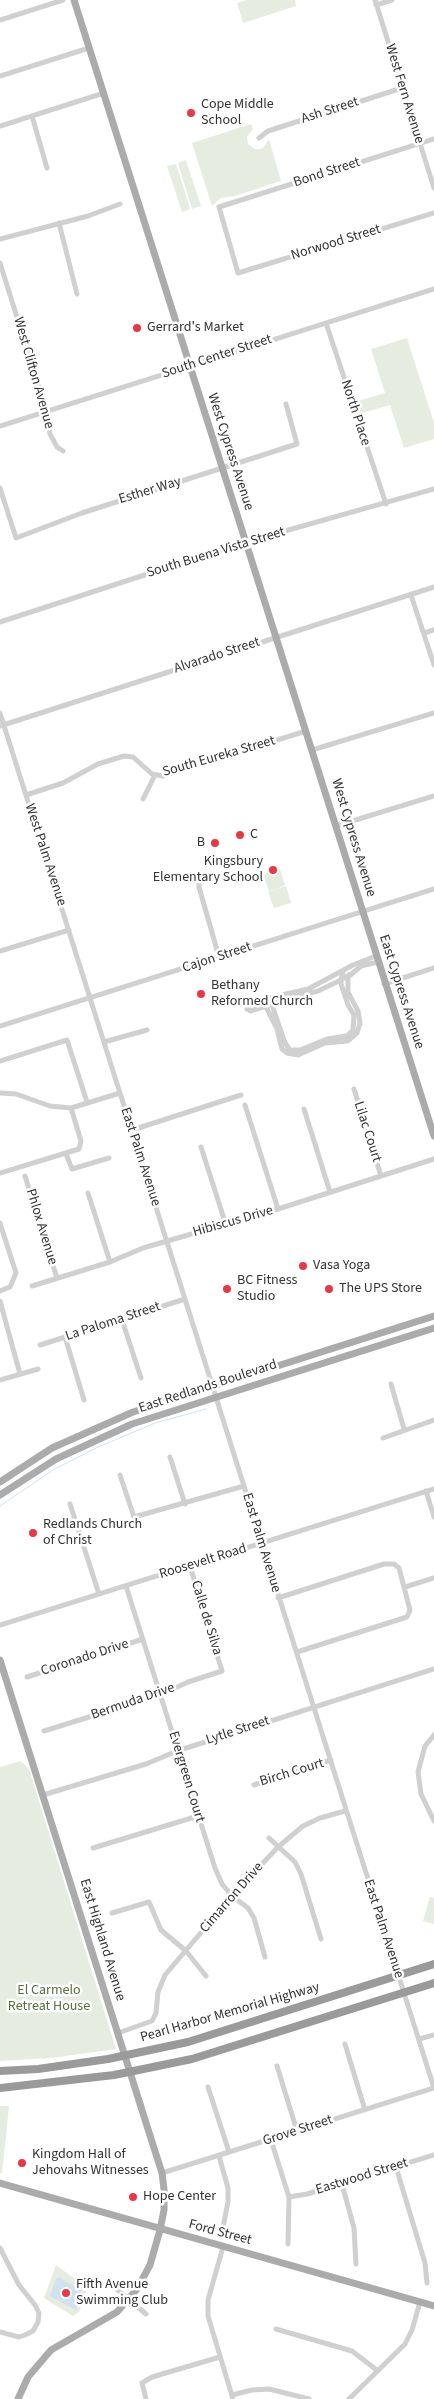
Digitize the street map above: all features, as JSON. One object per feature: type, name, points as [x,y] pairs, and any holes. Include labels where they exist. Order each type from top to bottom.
[{"type":"highway","name":"Pearl Harbor Memorial Highway","points":[[0,2071],[38,2069],[108,2059],[188,2042],[432,1964]]},
{"type":"highway","points":[[0,2088],[114,2076],[192,2059],[434,1983]]},
{"type":"main road","name":"West Cypress Avenue","points":[[74,0],[363,911]]},
{"type":"main road","name":"East Cypress Avenue","points":[[363,911],[384,984],[434,1136]]},
{"type":"main road","name":"East Redlands Boulevard","points":[[0,1482],[52,1448],[99,1425],[213,1385],[434,1316]]},
{"type":"main road","name":"East Redlands Boulevard","points":[[0,1495],[56,1459],[132,1424],[434,1328]]},
{"type":"main road","name":"East Highland Avenue","points":[[0,1660],[162,2173],[164,2200],[160,2230],[144,2278],[129,2300],[102,2322],[69,2338],[51,2350],[28,2377],[18,2399]]},
{"type":"main road","name":"Ford Street","points":[[0,2183],[160,2230],[434,2306]]},
{"type":"street","points":[[0,20],[63,0]]},
{"type":"street","points":[[375,2],[392,0]]},
{"type":"street","name":"West Fern Avenue","points":[[375,2],[434,188]]},
{"type":"street","points":[[0,76],[90,48]]},
{"type":"street","name":"Ash Street","points":[[259,138],[268,131],[402,88]]},
{"type":"street","points":[[0,126],[104,93]]},
{"type":"street","points":[[32,116],[47,168]]},
{"type":"street","name":"Bond Street","points":[[238,273],[219,207],[434,139]]},
{"type":"street","points":[[0,239],[107,210],[120,204]]},
{"type":"street","name":"Norwood Street","points":[[238,273],[434,213]]},
{"type":"street","points":[[59,223],[77,294]]},
{"type":"street","name":"West Clifton Avenue","points":[[0,263],[46,410],[50,434],[57,447],[63,450]]},
{"type":"street","name":"South Center Street","points":[[0,426],[434,289]]},
{"type":"street","name":"North Place","points":[[326,323],[386,504]]},
{"type":"street","name":"Esther Way","points":[[0,488],[16,538],[82,513],[297,444],[286,404]]},
{"type":"street","name":"South Buena Vista Street","points":[[0,622],[246,542],[434,489]]},
{"type":"street","name":"Alvarado Street","points":[[2,725],[434,587]]},
{"type":"street","points":[[411,595],[434,665]]},
{"type":"street","points":[[424,633],[434,630]]},
{"type":"street","name":"West Palm Avenue","points":[[0,713],[2,725],[90,998]]},
{"type":"street","points":[[312,750],[434,713]]},
{"type":"street","name":"South Eureka Street","points":[[26,795],[63,783],[98,764],[124,756],[133,757],[155,775],[166,776],[306,731]]},
{"type":"street","points":[[143,799],[155,775]]},
{"type":"street","points":[[336,826],[434,796]]},
{"type":"street","points":[[199,874],[199,887],[219,957]]},
{"type":"street","name":"Cajon Street","points":[[0,1026],[434,889]]},
{"type":"street","points":[[0,951],[69,930]]},
{"type":"street","points":[[377,959],[361,966],[341,980],[306,995],[274,1002],[250,1011],[247,1009],[250,1005],[308,988],[364,960],[377,959]]},
{"type":"street","points":[[384,984],[434,968]]},
{"type":"street","points":[[274,1002],[273,1008],[285,1042],[290,1050],[300,1050],[327,1039],[347,1036],[355,1028],[355,1021],[354,1014],[344,995],[341,980],[343,971]]},
{"type":"street","points":[[268,999],[266,1006],[278,1029],[282,1049],[288,1053],[298,1055],[324,1044],[348,1041],[357,1033],[360,1023],[358,1011],[348,992],[347,982],[349,975]]},
{"type":"street","name":"East Palm Avenue","points":[[90,998],[434,2088]]},
{"type":"street","points":[[104,1042],[147,1030]]},
{"type":"street","points":[[0,1061],[67,1040],[87,1102]]},
{"type":"street","name":"Lilac Court","points":[[354,1089],[381,1176]]},
{"type":"street","points":[[0,1093],[16,1094],[50,1106],[70,1108],[120,1092]]},
{"type":"street","points":[[132,1130],[241,1095]]},
{"type":"street","points":[[245,1105],[278,1209]]},
{"type":"street","points":[[0,1173],[79,1149],[82,1144],[70,1108]]},
{"type":"street","points":[[304,1109],[330,1192]]},
{"type":"street","points":[[201,1147],[226,1225]]},
{"type":"street","points":[[66,1154],[72,1169],[110,1158]]},
{"type":"street","name":"Hibiscus Drive","points":[[32,1286],[110,1262],[143,1248],[226,1225],[434,1159]]},
{"type":"street","name":"Phlox Avenue","points":[[25,1176],[57,1278]]},
{"type":"street","points":[[88,1193],[110,1262]]},
{"type":"street","points":[[0,1223],[16,1272],[10,1286],[0,1291]]},
{"type":"street","name":"La Paloma Street","points":[[40,1345],[185,1299]]},
{"type":"street","points":[[0,1301],[3,1326],[20,1374]]},
{"type":"street","points":[[122,1320],[141,1378]]},
{"type":"street","points":[[65,1338],[84,1400]]},
{"type":"street","points":[[0,1380],[38,1369]]},
{"type":"street","points":[[391,1384],[404,1429]]},
{"type":"street","points":[[383,1438],[434,1420]]},
{"type":"street","points":[[170,1457],[186,1504]]},
{"type":"street","points":[[120,1476],[134,1517],[186,1504],[244,1486]]},
{"type":"street","name":"Roosevelt Road","points":[[0,1625],[434,1489]]},
{"type":"street","points":[[426,1491],[434,1517]]},
{"type":"street","points":[[70,1504],[99,1594]]},
{"type":"street","points":[[278,1598],[389,1563],[399,1568],[410,1610],[407,1617],[297,1652]]},
{"type":"street","name":"Calle de Silva","points":[[190,1566],[222,1671]]},
{"type":"street","points":[[405,1587],[434,1578]]},
{"type":"street","name":"Evergreen Court","points":[[126,1586],[215,1868],[222,1884],[232,1896],[248,1908],[254,1918],[265,1957]]},
{"type":"street","name":"Coronado Drive","points":[[27,1677],[142,1639]]},
{"type":"street","name":"Lytle Street","points":[[43,1795],[146,1764],[178,1751],[314,1706],[434,1669]]},
{"type":"street","name":"Bermuda Drive","points":[[44,1731],[160,1695],[188,1682],[222,1671]]},
{"type":"street","points":[[434,1735],[422,1752],[418,1772],[421,1794],[434,1821]]},
{"type":"street","name":"Birch Court","points":[[254,1785],[331,1760]]},
{"type":"street","name":"Cimarron Drive","points":[[118,2033],[152,2021],[156,2013],[158,1992],[165,1975],[232,1896],[278,1847],[303,1826],[320,1818],[346,1811]]},
{"type":"street","points":[[93,1848],[198,1816]]},
{"type":"street","points":[[269,1838],[295,1862],[321,1939]]},
{"type":"street","points":[[112,1913],[149,1902],[162,1930],[186,1951],[206,1976]]},
{"type":"street","points":[[419,2039],[434,2035]]},
{"type":"street","points":[[345,2044],[365,2110]]},
{"type":"street","points":[[277,2066],[297,2131]]},
{"type":"street","points":[[208,2087],[229,2152]]},
{"type":"street","name":"Grove Street","points":[[162,2173],[434,2088]]},
{"type":"street","points":[[271,2140],[289,2197],[288,2244]]},
{"type":"street","name":"Eastwood Street","points":[[289,2197],[342,2184],[434,2155]]},
{"type":"street","points":[[219,2156],[228,2188],[228,2202],[223,2227]]},
{"type":"street","points":[[396,2167],[425,2263],[427,2282]]},
{"type":"street","points":[[342,2184],[354,2228],[356,2264]]},
{"type":"street","points":[[223,2247],[207,2307],[210,2326],[233,2397],[252,2390],[269,2389],[309,2399]]},
{"type":"street","points":[[0,2248],[19,2285],[35,2305],[39,2314],[38,2322],[33,2331],[26,2335],[19,2337],[0,2332]]},
{"type":"street","points":[[112,2285],[146,2314]]},
{"type":"street","points":[[349,2399],[401,2349],[409,2338],[420,2302]]},
{"type":"street","points":[[276,2329],[352,2351],[378,2371]]},
{"type":"street","points":[[146,2399],[142,2383],[152,2378],[220,2357]]},
{"type":"green space","points":[[247,0],[295,0],[296,6],[243,23],[237,3]]},
{"type":"green space","points":[[251,124],[253,129],[247,137],[248,144],[255,149],[260,149],[264,147],[269,139],[281,181],[235,196],[221,198],[212,206],[192,143]]},
{"type":"green space","points":[[186,160],[201,206],[192,209],[178,163]]},
{"type":"green space","points":[[176,164],[190,209],[182,212],[167,166]]},
{"type":"green space","points":[[407,338],[434,423],[434,439],[404,448],[390,405],[359,414],[355,402],[385,393],[371,349]]},
{"type":"green space","points":[[280,869],[285,885],[269,891],[263,874]]},
{"type":"green space","points":[[286,886],[291,903],[274,908],[268,892]]},
{"type":"green space","name":"El Carmelo Retreat House","points":[[21,1761],[29,1769],[116,2049],[51,2058],[0,2061],[0,1767]]},
{"type":"green space","points":[[430,1897],[434,1898],[434,1924],[423,1921]]},
{"type":"green space","points":[[0,2106],[9,2106],[2,2173],[0,2173]]},
{"type":"green space","name":"Fifth Avenue Swimming Club","points":[[56,2265],[87,2288],[79,2312],[73,2316],[44,2298]]},
{"type":"water","points":[[59,2277],[81,2291],[76,2310],[50,2296],[56,2279]]},
{"type":"waterway","points":[[0,1506],[53,1470],[96,1448],[155,1423],[206,1409]]},
{"type":"place","name":"Cope Middle School","points":[[191,113]]},
{"type":"place","name":"Gerrard's Market","points":[[137,328]]},
{"type":"place","name":"C","points":[[240,835]]},
{"type":"place","name":"B","points":[[215,843]]},
{"type":"place","name":"Kingsbury Elementary School","points":[[273,870]]},
{"type":"place","name":"Bethany Reformed Church","points":[[201,994]]},
{"type":"place","name":"Vasa Yoga","points":[[303,1266]]},
{"type":"place","name":"BC Fitness Studio","points":[[227,1289]]},
{"type":"place","name":"The UPS Store","points":[[329,1289]]},
{"type":"place","name":"Redlands Church of Christ","points":[[33,1533]]},
{"type":"place","name":"Kingdom Hall of Jehovahs Witnesses","points":[[22,2163]]},
{"type":"place","name":"Hope Center","points":[[133,2197]]},
{"type":"place","name":"Fifth Avenue Swimming Club","points":[[66,2293]]}]
